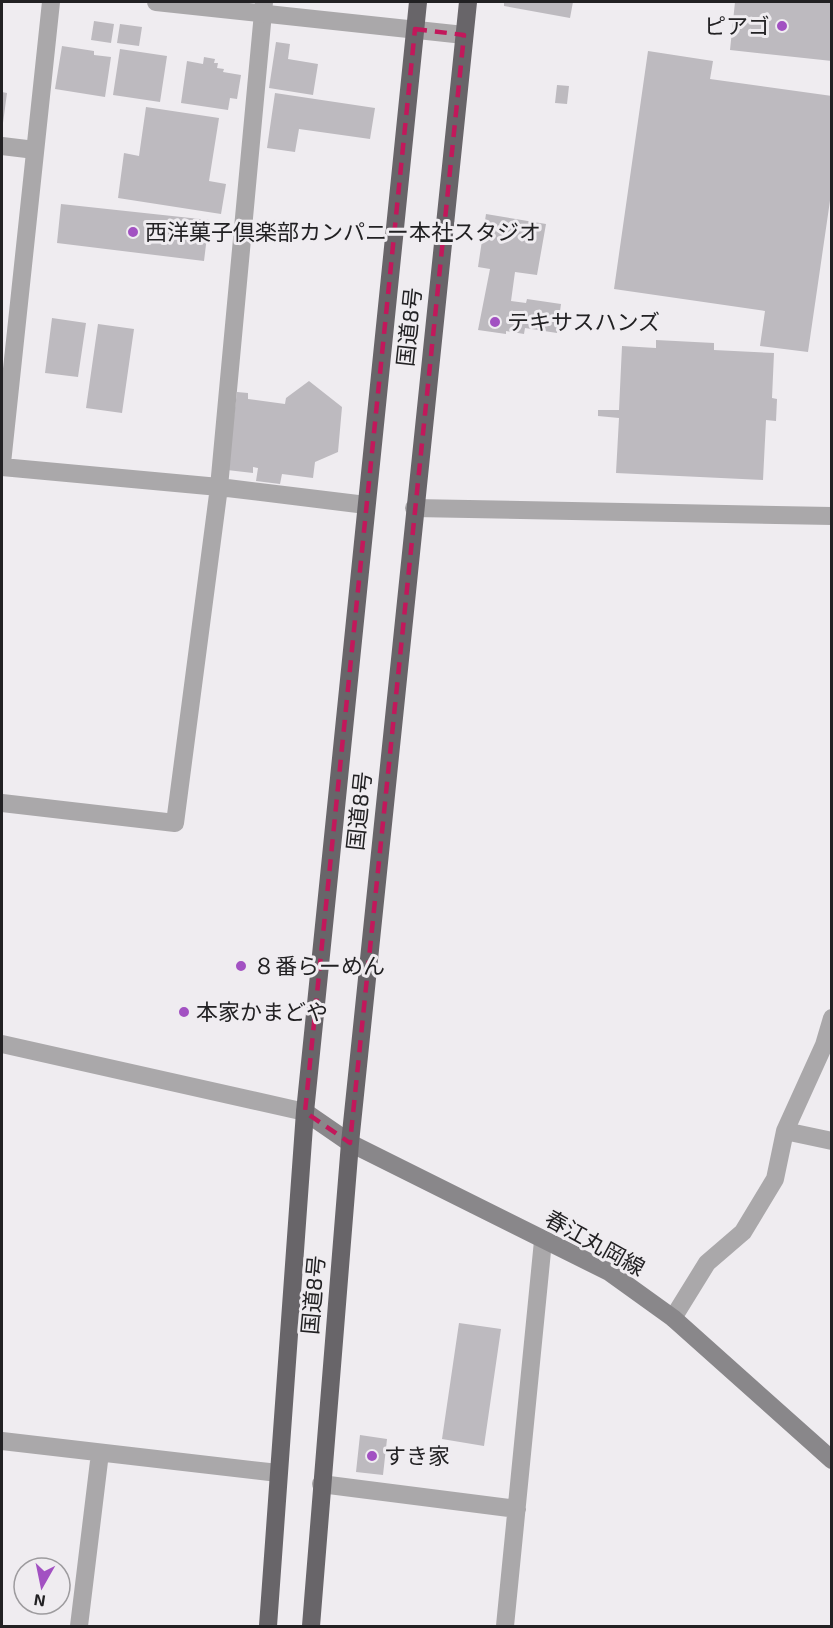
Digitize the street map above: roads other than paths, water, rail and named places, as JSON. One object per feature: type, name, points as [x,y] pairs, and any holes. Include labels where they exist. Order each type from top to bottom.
[{"type":"highway","name":"国道8号","points":[[268,1626],[305,1112],[418,2]]},
{"type":"highway","name":"国道8号","points":[[311,1626],[350,1143],[468,2]]},
{"type":"main road","name":"春江丸岡線","points":[[305,1112],[350,1143],[609,1272],[674,1318],[831,1460]]},
{"type":"street","points":[[51,2],[2,465],[219,487],[366,505]]},
{"type":"street","points":[[156,2],[263,8],[464,35]]},
{"type":"street","points":[[2,803],[175,823],[219,487],[263,8]]},
{"type":"street","points":[[2,146],[35,150]]},
{"type":"street","points":[[414,508],[831,516]]},
{"type":"street","points":[[674,1318],[707,1263],[743,1232],[775,1179],[785,1131],[824,1045],[831,1018]]},
{"type":"street","points":[[2,1044],[305,1112]]},
{"type":"street","points":[[785,1131],[831,1141]]},
{"type":"street","points":[[506,1626],[543,1241]]},
{"type":"street","points":[[2,1441],[278,1473]]},
{"type":"street","points":[[79,1626],[100,1453]]},
{"type":"street","points":[[321,1484],[517,1509]]},
{"type":"place","name":"ピアゴ","points":[[782,26]]},
{"type":"place","name":"西洋菓子倶楽部カンパニー本社スタジオ","points":[[133,232]]},
{"type":"place","name":"テキサスハンズ","points":[[495,322]]},
{"type":"place","name":"８番らーめん","points":[[241,966]]},
{"type":"place","name":"本家かまどや","points":[[184,1012]]},
{"type":"place","name":"すき家","points":[[372,1456]]}]
